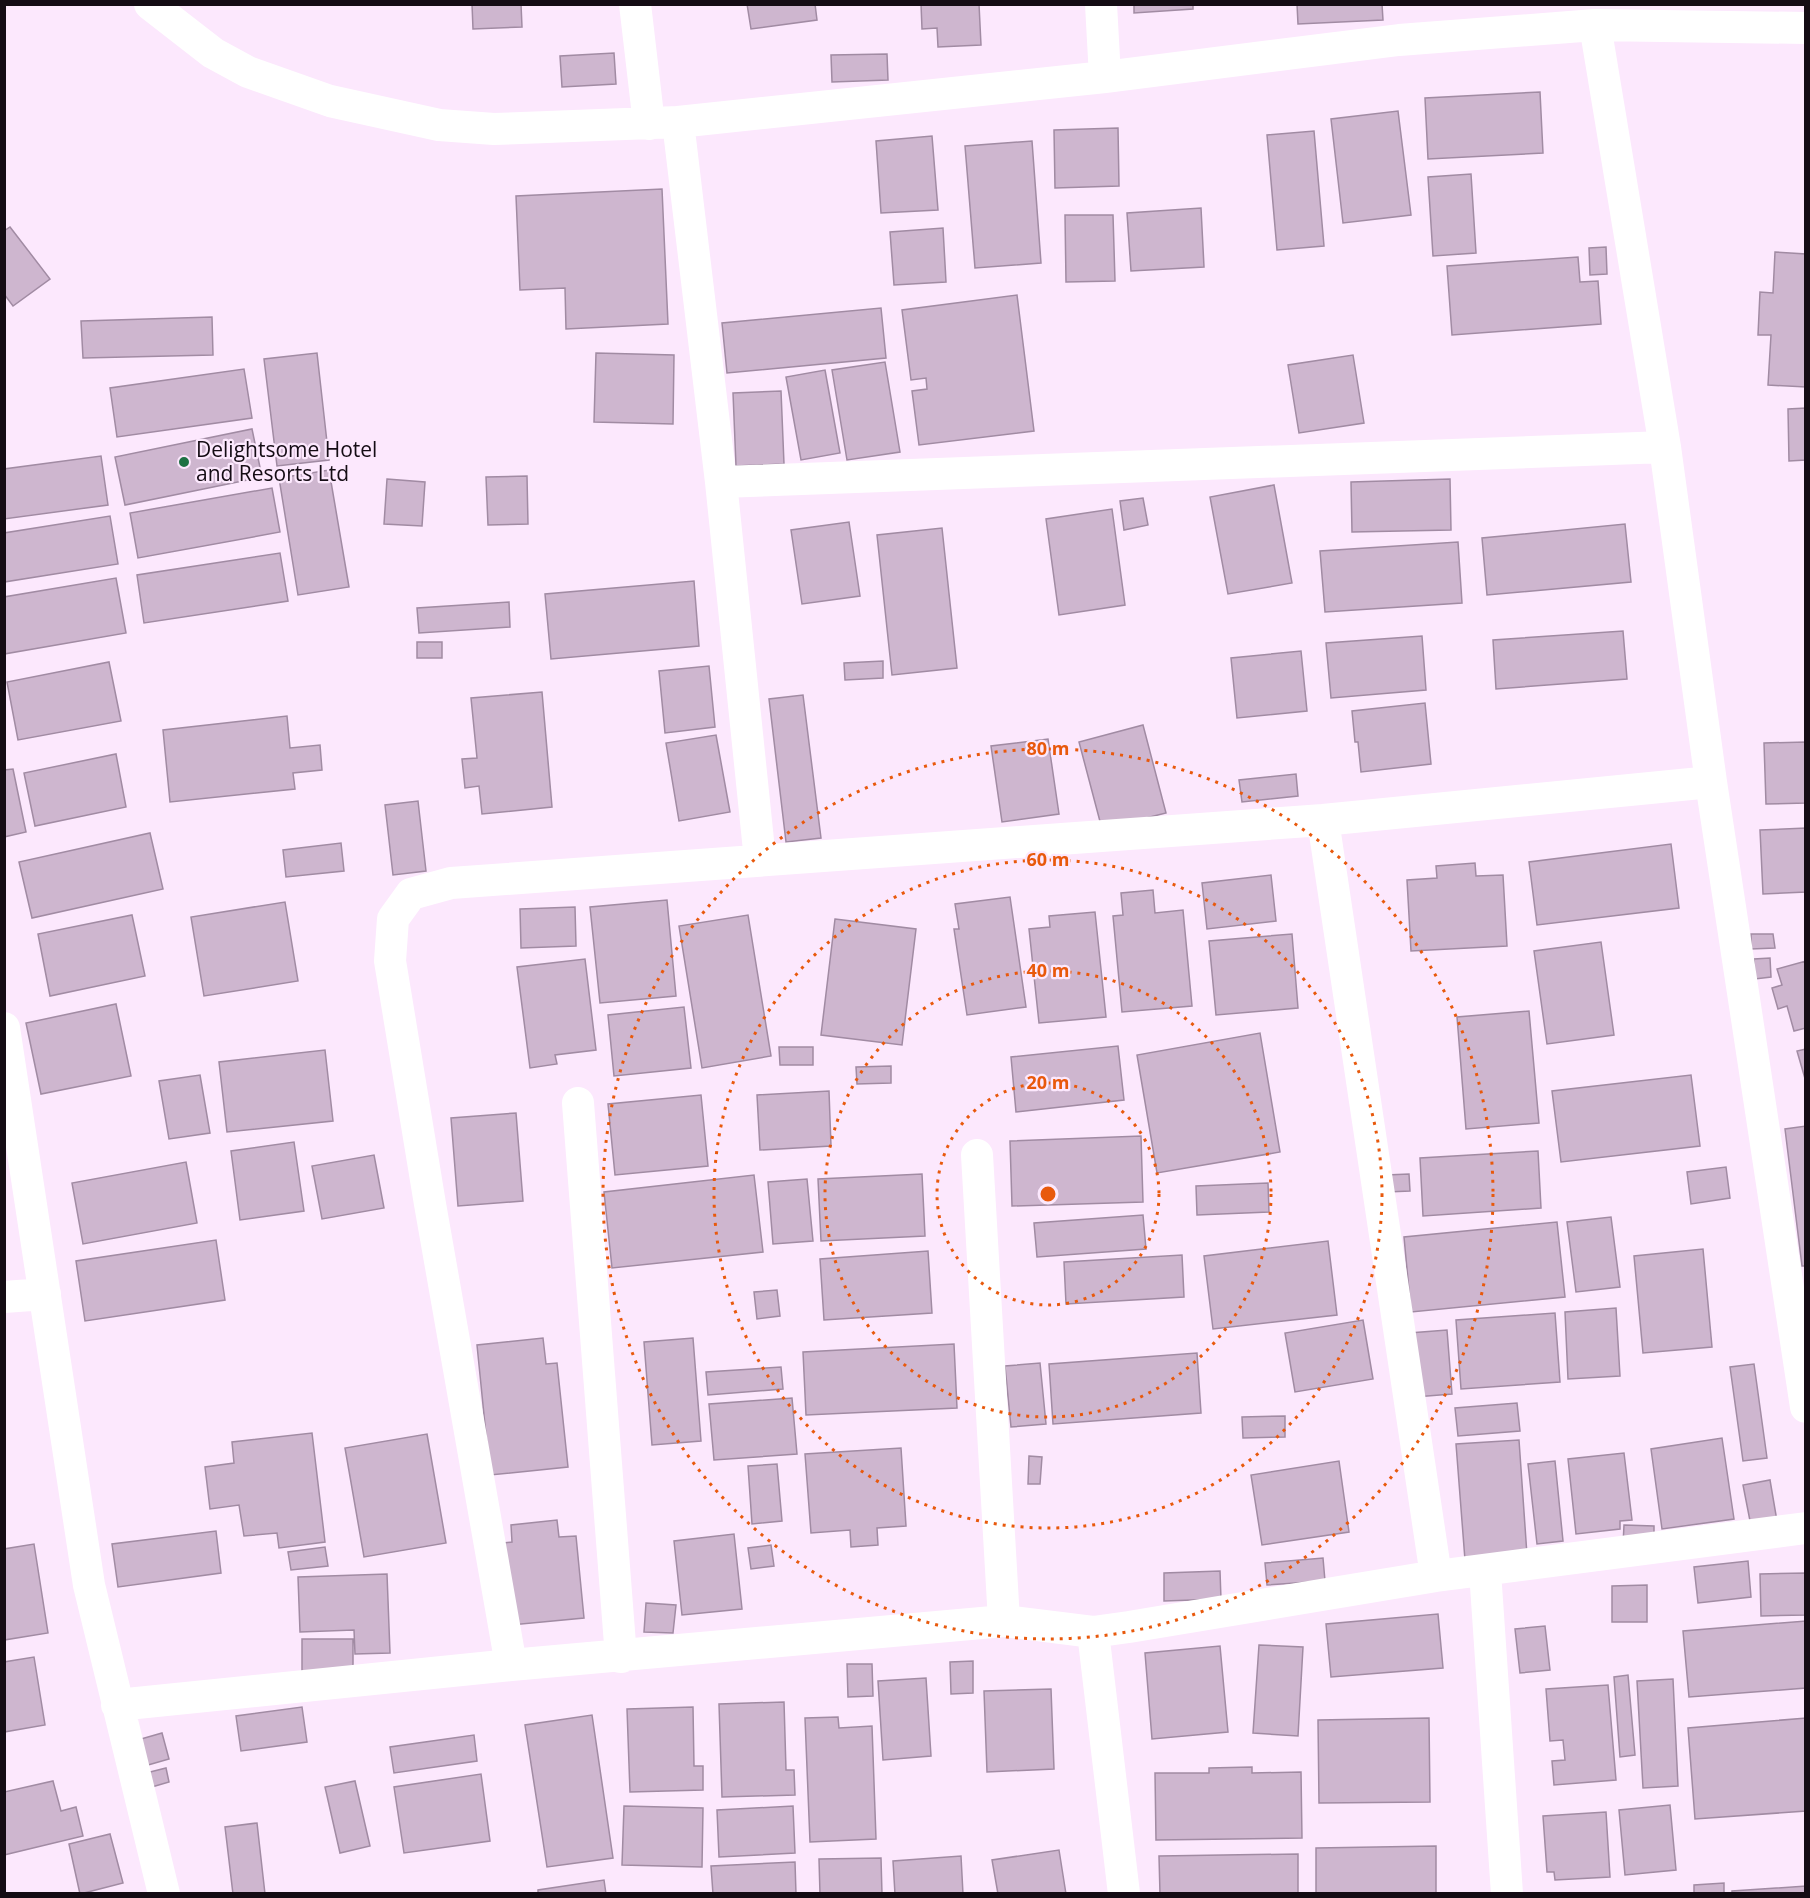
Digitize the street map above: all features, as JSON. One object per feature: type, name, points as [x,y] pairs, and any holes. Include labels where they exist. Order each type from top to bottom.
[{"type":"street","points":[[150,4],[213,53],[248,72],[330,101],[439,125],[494,129],[664,123],[1105,77],[1399,40],[1595,25],[1806,28]]},
{"type":"street","points":[[635,4],[664,123],[720,482],[760,860]]},
{"type":"street","points":[[1101,4],[1105,77]]},
{"type":"street","points":[[1595,25],[1665,447],[1711,782],[1798,1313],[1806,1407]]},
{"type":"street","points":[[720,482],[1665,447]]},
{"type":"street","points":[[511,1665],[432,1216],[390,961],[393,920],[411,894],[451,882],[1323,820],[1711,782]]},
{"type":"street","points":[[1323,820],[1436,1576]]},
{"type":"street","points":[[4,1028],[89,1585],[164,1893]]},
{"type":"street","points":[[578,1103],[621,1657]]},
{"type":"street","points":[[976,1155],[1004,1621]]},
{"type":"street","points":[[4,1297],[45,1294]]},
{"type":"street","points":[[117,1705],[511,1665],[621,1657],[1004,1621],[1093,1632],[1436,1576],[1806,1528]]},
{"type":"street","points":[[1485,1571],[1507,1893]]},
{"type":"street","points":[[1093,1632],[1125,1893]]},
{"type":"building","points":[[472,4],[521,4],[522,27],[473,29]]},
{"type":"building","points":[[747,4],[815,4],[817,20],[751,29]]},
{"type":"building","points":[[921,4],[979,4],[981,45],[938,47],[937,28],[922,29]]},
{"type":"building","points":[[1134,4],[1193,4],[1193,9],[1134,13]]},
{"type":"building","points":[[1297,4],[1382,4],[1383,20],[1298,24]]},
{"type":"building","points":[[614,53],[616,84],[562,87],[560,56]]},
{"type":"building","points":[[887,54],[888,80],[832,82],[831,55]]},
{"type":"building","points":[[1540,92],[1543,153],[1428,159],[1425,98]]},
{"type":"building","points":[[1398,111],[1411,215],[1343,223],[1331,119]]},
{"type":"building","points":[[1118,128],[1119,186],[1055,188],[1054,130]]},
{"type":"building","points":[[1314,131],[1324,246],[1277,250],[1267,135]]},
{"type":"building","points":[[932,136],[938,210],[881,213],[876,141]]},
{"type":"building","points":[[1032,141],[1041,263],[975,268],[965,146]]},
{"type":"building","points":[[1471,174],[1476,253],[1433,256],[1428,177]]},
{"type":"building","points":[[662,189],[668,324],[566,329],[565,288],[520,290],[516,196]]},
{"type":"building","points":[[1201,208],[1204,267],[1131,271],[1127,213]]},
{"type":"building","points":[[1065,215],[1113,215],[1115,281],[1066,282]]},
{"type":"building","points":[[10,227],[50,279],[13,306],[4,294],[4,231]]},
{"type":"building","points":[[943,228],[946,282],[894,285],[890,232]]},
{"type":"building","points":[[1606,247],[1607,274],[1590,275],[1589,248]]},
{"type":"building","points":[[1775,252],[1806,254],[1806,387],[1768,385],[1771,335],[1758,335],[1760,292],[1773,293]]},
{"type":"building","points":[[1578,257],[1580,282],[1598,281],[1601,324],[1452,335],[1447,266]]},
{"type":"building","points":[[1017,295],[1034,431],[919,445],[912,391],[927,389],[926,378],[911,380],[902,310]]},
{"type":"building","points":[[881,308],[886,358],[727,373],[722,323]]},
{"type":"building","points":[[212,317],[213,355],[83,358],[81,321]]},
{"type":"building","points":[[317,353],[329,460],[277,466],[264,359]]},
{"type":"building","points":[[596,353],[674,355],[673,424],[594,422]]},
{"type":"building","points":[[1353,355],[1364,423],[1299,433],[1288,365]]},
{"type":"building","points":[[885,362],[900,452],[847,460],[832,370]]},
{"type":"building","points":[[244,369],[252,418],[117,437],[110,388]]},
{"type":"building","points":[[825,370],[840,453],[801,460],[786,377]]},
{"type":"building","points":[[781,391],[784,464],[736,466],[733,393]]},
{"type":"building","points":[[1806,408],[1806,460],[1789,461],[1788,409]]},
{"type":"building","points":[[252,429],[262,477],[125,505],[115,457]]},
{"type":"building","points":[[101,456],[108,505],[4,519],[4,469]]},
{"type":"building","points":[[329,470],[349,587],[298,595],[279,478]]},
{"type":"building","points":[[527,476],[528,524],[488,525],[486,477]]},
{"type":"building","points":[[387,479],[425,482],[422,526],[384,524]]},
{"type":"building","points":[[1450,479],[1451,530],[1352,532],[1351,482]]},
{"type":"building","points":[[1274,485],[1292,583],[1228,594],[1210,497]]},
{"type":"building","points":[[272,488],[280,532],[138,558],[130,513]]},
{"type":"building","points":[[1143,498],[1148,525],[1124,530],[1120,501]]},
{"type":"building","points":[[1112,509],[1125,605],[1059,615],[1046,519]]},
{"type":"building","points":[[110,516],[118,564],[4,582],[4,533]]},
{"type":"building","points":[[849,522],[860,596],[802,604],[791,530]]},
{"type":"building","points":[[1625,524],[1631,582],[1487,595],[1482,538]]},
{"type":"building","points":[[942,528],[957,668],[892,675],[877,535]]},
{"type":"building","points":[[1458,542],[1462,603],[1325,612],[1320,551]]},
{"type":"building","points":[[280,553],[288,601],[144,623],[137,575]]},
{"type":"building","points":[[116,578],[126,633],[4,654],[4,597]]},
{"type":"building","points":[[694,581],[699,646],[551,659],[545,594]]},
{"type":"building","points":[[509,602],[510,627],[419,633],[417,608]]},
{"type":"building","points":[[1623,631],[1627,679],[1496,689],[1493,640]]},
{"type":"building","points":[[1422,636],[1426,690],[1331,698],[1326,643]]},
{"type":"building","points":[[417,642],[442,642],[442,658],[417,658]]},
{"type":"building","points":[[1301,651],[1307,711],[1237,718],[1231,658]]},
{"type":"building","points":[[883,661],[883,678],[845,680],[844,663]]},
{"type":"building","points":[[109,662],[121,721],[18,740],[7,682]]},
{"type":"building","points":[[709,666],[715,727],[665,733],[659,671]]},
{"type":"building","points":[[542,692],[552,807],[482,814],[479,786],[465,788],[462,759],[477,758],[471,698]]},
{"type":"building","points":[[803,695],[821,838],[786,842],[769,699]]},
{"type":"building","points":[[1425,703],[1431,764],[1361,772],[1352,711]]},
{"type":"building","points":[[287,716],[290,748],[320,745],[322,770],[293,773],[295,789],[170,802],[163,730]]},
{"type":"building","points":[[1143,725],[1166,813],[1102,829],[1079,742]]},
{"type":"building","points":[[716,735],[730,812],[679,821],[666,743]]},
{"type":"building","points":[[1048,739],[1059,814],[1002,822],[991,746]]},
{"type":"building","points":[[1806,742],[1806,803],[1766,804],[1764,743]]},
{"type":"building","points":[[116,754],[126,807],[35,826],[24,773]]},
{"type":"building","points":[[13,769],[26,832],[4,837],[4,770]]},
{"type":"building","points":[[1296,774],[1298,796],[1242,802],[1239,780]]},
{"type":"building","points":[[418,801],[426,871],[393,875],[385,805]]},
{"type":"building","points":[[1806,828],[1806,892],[1763,894],[1760,830]]},
{"type":"building","points":[[150,833],[163,889],[32,918],[19,862]]},
{"type":"building","points":[[341,843],[344,871],[286,877],[283,850]]},
{"type":"building","points":[[1671,844],[1679,908],[1537,925],[1529,862]]},
{"type":"building","points":[[1475,863],[1476,876],[1503,875],[1507,946],[1411,951],[1407,880],[1437,878],[1436,866]]},
{"type":"building","points":[[1271,875],[1276,921],[1207,929],[1202,883]]},
{"type":"building","points":[[1153,890],[1155,913],[1183,910],[1192,1006],[1122,1012],[1113,916],[1123,915],[1121,893]]},
{"type":"building","points":[[1010,897],[1026,1007],[967,1015],[954,929],[959,929],[955,904]]},
{"type":"building","points":[[667,900],[676,996],[600,1003],[590,907]]},
{"type":"building","points":[[285,902],[298,981],[204,996],[191,917]]},
{"type":"building","points":[[575,907],[576,946],[521,948],[520,909]]},
{"type":"building","points":[[1095,912],[1106,1017],[1039,1023],[1029,929],[1050,927],[1049,916]]},
{"type":"building","points":[[132,915],[145,976],[50,996],[38,934]]},
{"type":"building","points":[[748,915],[771,1056],[702,1068],[679,926]]},
{"type":"building","points":[[835,919],[916,929],[902,1045],[821,1035]]},
{"type":"building","points":[[1292,934],[1298,1008],[1216,1015],[1209,941]]},
{"type":"building","points":[[1751,934],[1773,934],[1775,948],[1751,949]]},
{"type":"building","points":[[1601,942],[1614,1035],[1547,1044],[1534,951]]},
{"type":"building","points":[[1770,958],[1771,977],[1755,979],[1754,959]]},
{"type":"building","points":[[585,959],[596,1050],[555,1055],[557,1064],[530,1068],[517,967]]},
{"type":"building","points":[[1806,961],[1806,1028],[1794,1031],[1787,1006],[1778,1009],[1772,988],[1782,985],[1777,969]]},
{"type":"building","points":[[116,1004],[131,1076],[41,1094],[26,1023]]},
{"type":"building","points":[[684,1007],[691,1068],[614,1076],[608,1015]]},
{"type":"building","points":[[1529,1011],[1539,1123],[1466,1129],[1457,1017]]},
{"type":"building","points":[[1260,1033],[1280,1152],[1157,1173],[1137,1055]]},
{"type":"building","points":[[1118,1046],[1124,1100],[1016,1112],[1011,1057]]},
{"type":"building","points":[[779,1047],[813,1047],[813,1065],[780,1065]]},
{"type":"building","points":[[1806,1049],[1806,1082],[1797,1051]]},
{"type":"building","points":[[325,1050],[333,1121],[227,1132],[219,1062]]},
{"type":"building","points":[[891,1066],[891,1083],[857,1084],[856,1067]]},
{"type":"building","points":[[200,1075],[210,1133],[169,1139],[159,1081]]},
{"type":"building","points":[[1691,1075],[1700,1146],[1561,1162],[1552,1091]]},
{"type":"building","points":[[829,1091],[831,1146],[760,1150],[757,1095]]},
{"type":"building","points":[[701,1095],[708,1166],[615,1175],[608,1104]]},
{"type":"building","points":[[516,1113],[523,1201],[458,1206],[451,1118]]},
{"type":"building","points":[[1806,1126],[1806,1266],[1802,1266],[1785,1129]]},
{"type":"building","points":[[1141,1136],[1143,1202],[1012,1206],[1010,1141]]},
{"type":"building","points":[[294,1142],[304,1211],[240,1220],[231,1151]]},
{"type":"building","points":[[1538,1151],[1541,1208],[1423,1216],[1420,1158]]},
{"type":"building","points":[[374,1155],[384,1208],[322,1219],[312,1166]]},
{"type":"building","points":[[186,1162],[197,1223],[83,1244],[72,1183]]},
{"type":"building","points":[[1726,1167],[1730,1198],[1691,1204],[1687,1172]]},
{"type":"building","points":[[922,1174],[925,1236],[821,1241],[818,1179]]},
{"type":"building","points":[[1409,1174],[1410,1191],[1387,1192],[1386,1175]]},
{"type":"building","points":[[754,1175],[763,1252],[612,1268],[604,1192]]},
{"type":"building","points":[[807,1179],[813,1241],[773,1244],[768,1182]]},
{"type":"building","points":[[1268,1183],[1269,1212],[1197,1215],[1196,1186]]},
{"type":"building","points":[[1143,1215],[1146,1249],[1037,1257],[1034,1223]]},
{"type":"building","points":[[1611,1217],[1620,1287],[1576,1292],[1567,1222]]},
{"type":"building","points":[[1557,1222],[1565,1297],[1411,1312],[1404,1237]]},
{"type":"building","points":[[216,1240],[225,1300],[85,1321],[76,1261]]},
{"type":"building","points":[[1328,1241],[1337,1315],[1213,1329],[1204,1256]]},
{"type":"building","points":[[1703,1249],[1712,1347],[1643,1353],[1634,1256]]},
{"type":"building","points":[[928,1251],[932,1313],[824,1320],[820,1259]]},
{"type":"building","points":[[1182,1255],[1184,1297],[1066,1304],[1064,1262]]},
{"type":"building","points":[[777,1290],[780,1316],[757,1319],[754,1292]]},
{"type":"building","points":[[1616,1308],[1620,1376],[1568,1379],[1565,1312]]},
{"type":"building","points":[[1555,1313],[1560,1382],[1461,1389],[1456,1320]]},
{"type":"building","points":[[1363,1320],[1373,1379],[1295,1392],[1285,1333]]},
{"type":"building","points":[[1447,1330],[1452,1394],[1415,1397],[1409,1333]]},
{"type":"building","points":[[543,1338],[546,1364],[557,1363],[568,1467],[490,1475],[477,1345]]},
{"type":"building","points":[[693,1338],[701,1441],[652,1445],[644,1342]]},
{"type":"building","points":[[954,1344],[957,1408],[806,1415],[803,1352]]},
{"type":"building","points":[[1197,1353],[1201,1413],[1053,1424],[1049,1364]]},
{"type":"building","points":[[1040,1363],[1046,1424],[1011,1427],[1005,1366]]},
{"type":"building","points":[[1754,1364],[1767,1458],[1743,1461],[1730,1367]]},
{"type":"building","points":[[781,1367],[783,1389],[708,1395],[706,1372]]},
{"type":"building","points":[[792,1398],[797,1454],[714,1460],[709,1404]]},
{"type":"building","points":[[1517,1403],[1520,1431],[1458,1436],[1455,1408]]},
{"type":"building","points":[[1285,1416],[1285,1437],[1243,1438],[1242,1417]]},
{"type":"building","points":[[312,1433],[325,1542],[279,1548],[277,1533],[244,1536],[239,1505],[210,1509],[205,1467],[234,1463],[232,1442]]},
{"type":"building","points":[[427,1434],[446,1543],[364,1557],[345,1448]]},
{"type":"building","points":[[1722,1438],[1734,1519],[1662,1529],[1651,1449]]},
{"type":"building","points":[[1519,1440],[1527,1555],[1465,1560],[1456,1444]]},
{"type":"building","points":[[901,1448],[906,1526],[877,1528],[878,1545],[851,1547],[850,1530],[811,1533],[805,1454]]},
{"type":"building","points":[[1624,1453],[1632,1520],[1620,1521],[1620,1529],[1576,1534],[1568,1459]]},
{"type":"building","points":[[1029,1456],[1042,1457],[1040,1484],[1028,1484]]},
{"type":"building","points":[[1339,1461],[1349,1532],[1262,1545],[1251,1475]]},
{"type":"building","points":[[1555,1461],[1563,1541],[1537,1544],[1528,1464]]},
{"type":"building","points":[[777,1464],[782,1521],[752,1524],[748,1466]]},
{"type":"building","points":[[1770,1480],[1777,1521],[1751,1526],[1743,1485]]},
{"type":"building","points":[[557,1520],[559,1537],[576,1536],[584,1618],[511,1625],[503,1543],[512,1542],[511,1525]]},
{"type":"building","points":[[1624,1525],[1654,1526],[1654,1545],[1623,1545]]},
{"type":"building","points":[[216,1531],[221,1573],[118,1587],[112,1544]]},
{"type":"building","points":[[734,1534],[742,1609],[682,1615],[674,1541]]},
{"type":"building","points":[[34,1544],[48,1633],[4,1640],[4,1549]]},
{"type":"building","points":[[771,1545],[774,1566],[751,1569],[748,1548]]},
{"type":"building","points":[[325,1547],[328,1566],[291,1570],[288,1552]]},
{"type":"building","points":[[1323,1558],[1325,1581],[1267,1585],[1265,1563]]},
{"type":"building","points":[[1748,1561],[1751,1597],[1698,1603],[1694,1567]]},
{"type":"building","points":[[1220,1571],[1221,1599],[1164,1601],[1164,1573]]},
{"type":"building","points":[[1806,1573],[1806,1615],[1761,1616],[1760,1574]]},
{"type":"building","points":[[387,1574],[390,1653],[355,1654],[354,1630],[300,1632],[298,1577]]},
{"type":"building","points":[[1647,1585],[1647,1622],[1612,1622],[1612,1586]]},
{"type":"building","points":[[646,1603],[676,1605],[673,1633],[644,1632]]},
{"type":"building","points":[[1438,1614],[1443,1668],[1331,1677],[1326,1624]]},
{"type":"building","points":[[1806,1621],[1806,1688],[1689,1697],[1683,1631]]},
{"type":"building","points":[[1545,1626],[1550,1670],[1520,1673],[1515,1629]]},
{"type":"building","points":[[302,1639],[353,1639],[353,1675],[302,1675]]},
{"type":"building","points":[[1259,1645],[1303,1647],[1298,1736],[1253,1733]]},
{"type":"building","points":[[1220,1646],[1228,1732],[1152,1739],[1145,1653]]},
{"type":"building","points":[[34,1657],[45,1725],[4,1732],[4,1662]]},
{"type":"building","points":[[973,1661],[973,1693],[951,1694],[950,1662]]},
{"type":"building","points":[[847,1664],[872,1664],[873,1696],[848,1697]]},
{"type":"building","points":[[1628,1675],[1635,1755],[1620,1757],[1614,1677]]},
{"type":"building","points":[[926,1678],[931,1756],[883,1760],[878,1681]]},
{"type":"building","points":[[1673,1679],[1678,1786],[1643,1788],[1637,1681]]},
{"type":"building","points":[[1608,1685],[1616,1780],[1554,1785],[1552,1761],[1565,1760],[1563,1740],[1550,1741],[1546,1689]]},
{"type":"building","points":[[1051,1689],[1054,1769],[987,1772],[984,1691]]},
{"type":"building","points":[[784,1702],[786,1770],[794,1770],[795,1795],[722,1797],[719,1704]]},
{"type":"building","points":[[302,1707],[307,1742],[241,1751],[236,1716]]},
{"type":"building","points":[[693,1707],[694,1766],[703,1766],[703,1790],[630,1792],[627,1709]]},
{"type":"building","points":[[592,1715],[613,1858],[547,1867],[525,1725]]},
{"type":"building","points":[[838,1717],[839,1728],[872,1726],[876,1839],[810,1842],[805,1718]]},
{"type":"building","points":[[1429,1718],[1430,1802],[1319,1803],[1318,1720]]},
{"type":"building","points":[[1806,1718],[1806,1811],[1695,1819],[1688,1728]]},
{"type":"building","points":[[162,1733],[169,1759],[141,1767],[134,1741]]},
{"type":"building","points":[[474,1735],[477,1761],[394,1773],[390,1747]]},
{"type":"building","points":[[1252,1767],[1252,1773],[1301,1772],[1302,1838],[1156,1840],[1155,1773],[1209,1773],[1209,1768]]},
{"type":"building","points":[[166,1768],[169,1782],[145,1789],[142,1774]]},
{"type":"building","points":[[481,1774],[490,1841],[404,1853],[394,1787]]},
{"type":"building","points":[[53,1781],[61,1811],[76,1807],[83,1836],[4,1855],[4,1792]]},
{"type":"building","points":[[355,1781],[370,1846],[340,1853],[325,1787]]},
{"type":"building","points":[[1670,1805],[1676,1870],[1625,1875],[1619,1810]]},
{"type":"building","points":[[624,1806],[703,1808],[702,1867],[622,1865]]},
{"type":"building","points":[[793,1806],[795,1853],[719,1857],[717,1810]]},
{"type":"building","points":[[1606,1812],[1610,1877],[1555,1880],[1554,1872],[1547,1872],[1543,1816]]},
{"type":"building","points":[[257,1823],[265,1894],[233,1894],[225,1827]]},
{"type":"building","points":[[110,1834],[123,1883],[80,1894],[69,1844]]},
{"type":"building","points":[[1436,1846],[1436,1894],[1316,1894],[1316,1848]]},
{"type":"building","points":[[1059,1850],[1066,1894],[998,1894],[992,1860]]},
{"type":"building","points":[[1298,1854],[1298,1894],[1160,1894],[1159,1856]]},
{"type":"building","points":[[961,1856],[963,1894],[895,1894],[893,1861]]},
{"type":"building","points":[[881,1858],[882,1894],[820,1894],[819,1859]]},
{"type":"building","points":[[795,1862],[796,1894],[713,1894],[711,1866]]},
{"type":"building","points":[[604,1880],[606,1894],[538,1894],[538,1890]]},
{"type":"building","points":[[1724,1883],[1724,1894],[1694,1894],[1694,1885]]},
{"type":"building","points":[[1806,1886],[1806,1894],[1732,1894],[1732,1891]]},
{"type":"place","name":"Delightsome Hotel and Resorts Ltd","points":[[184,462]]}]
